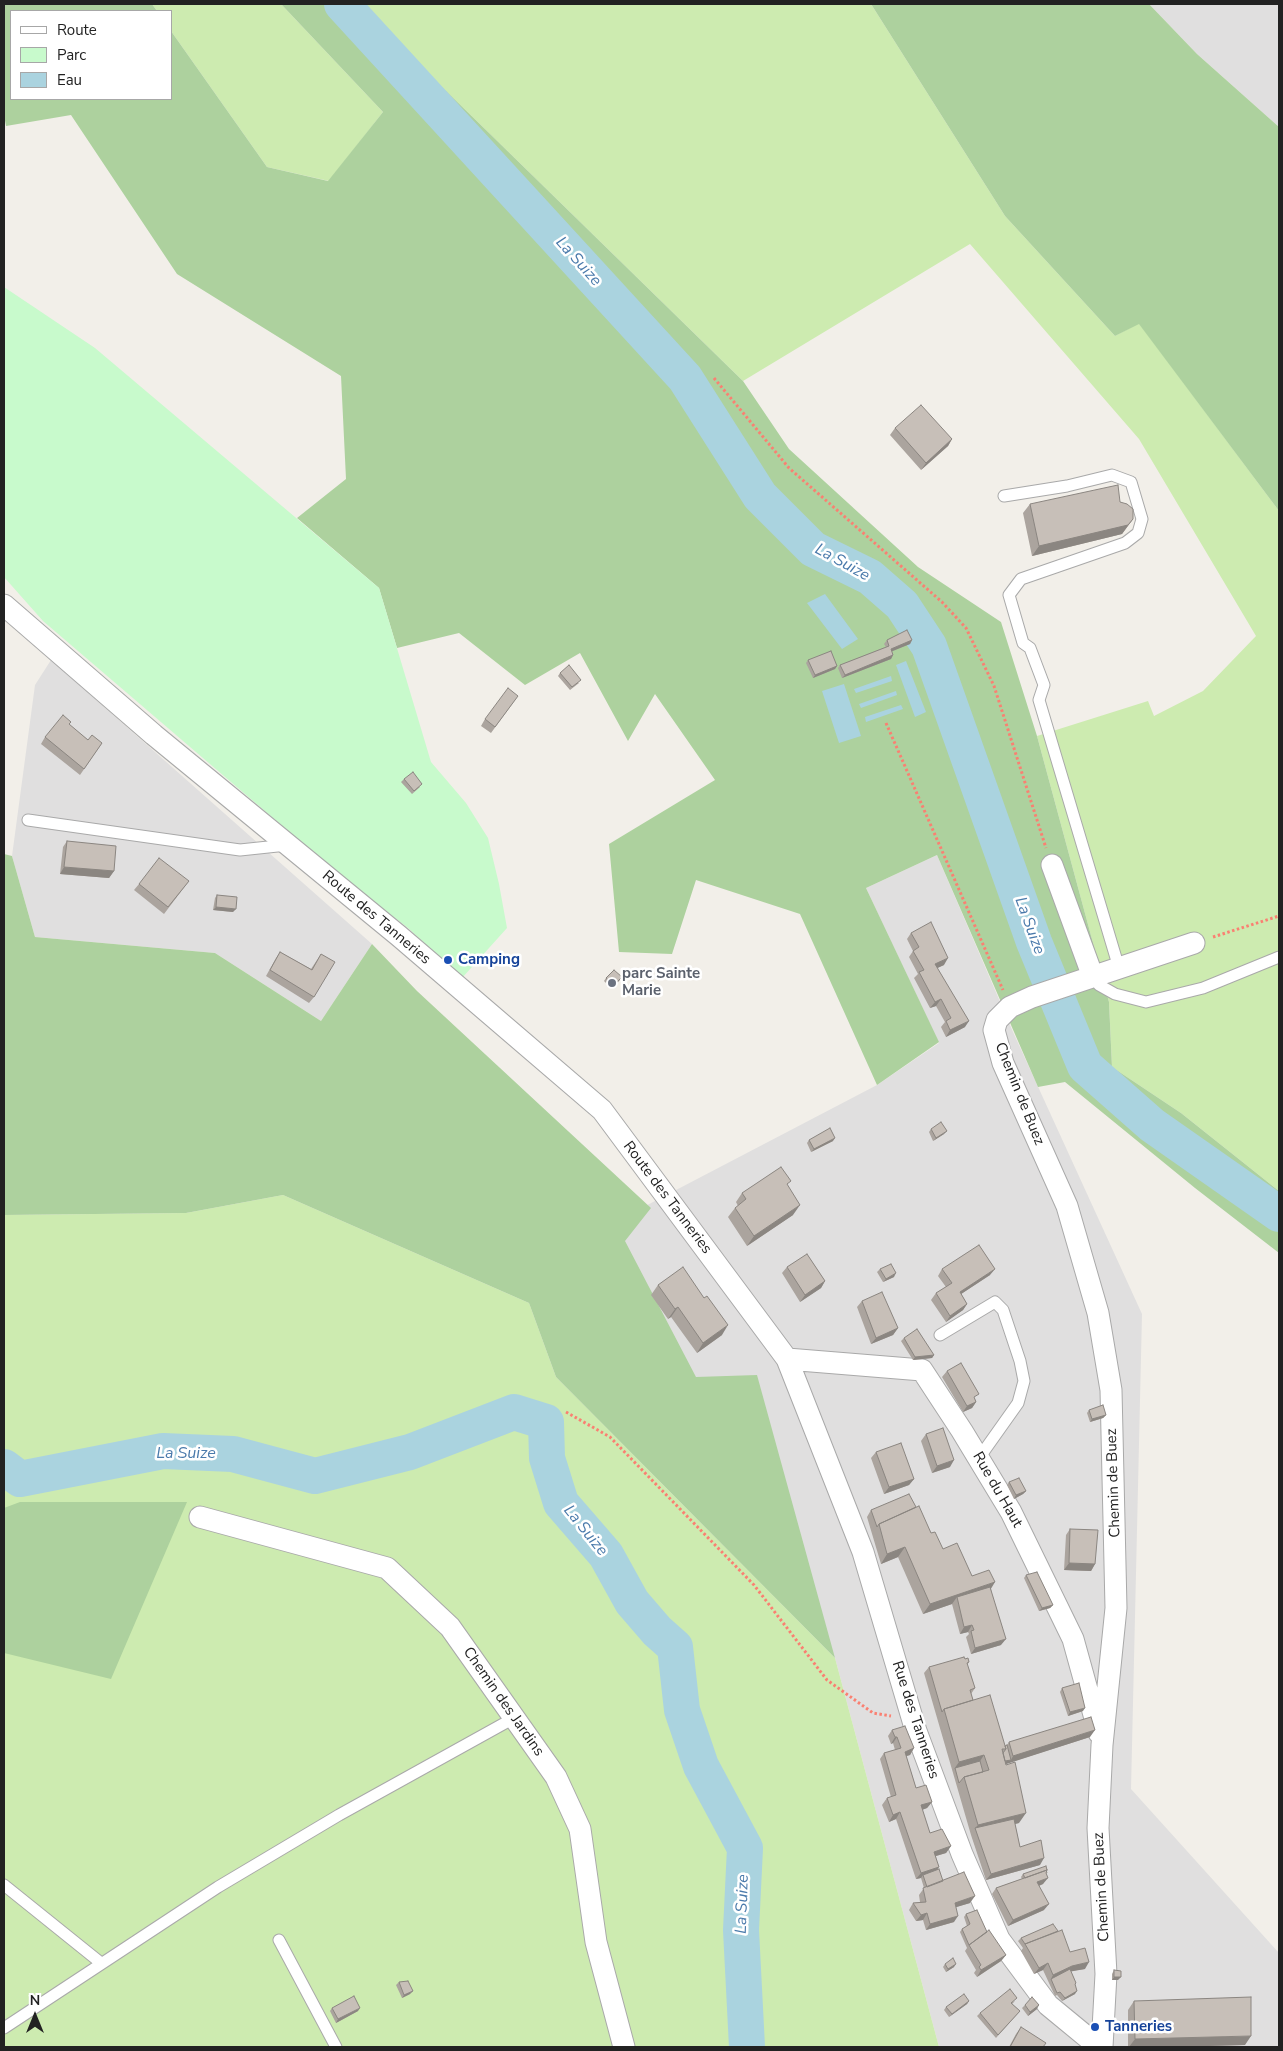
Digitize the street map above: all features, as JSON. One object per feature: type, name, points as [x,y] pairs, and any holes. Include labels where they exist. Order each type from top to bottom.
[{"type":"street","name":"Route des Tanneries","points":[[4,605],[146,728],[399,936],[602,1110],[787,1359]]},
{"type":"street","points":[[1052,866],[1093,977]]},
{"type":"street","points":[[1010,1007],[1194,943]]},
{"type":"street","name":"Chemin de Buez","points":[[1010,1007],[997,1020],[994,1030],[1003,1063],[1067,1206],[1098,1313],[1111,1390],[1116,1608],[1102,1746],[1098,1828],[1106,1974],[1100,2047]]},
{"type":"street","name":"Rue du Haut","points":[[787,1359],[922,1370],[979,1458],[1011,1512],[1073,1639],[1102,1746]]},
{"type":"street","name":"Rue des Tanneries","points":[[787,1359],[863,1552],[913,1720],[962,1854],[999,1939],[1048,2005],[1100,2047]]},
{"type":"street","name":"Chemin des Jardins","points":[[200,1517],[387,1568],[450,1627],[556,1777],[580,1830],[596,1942],[624,2047]]},
{"type":"lane","points":[[1004,496],[1067,486],[1112,475],[1131,482],[1142,518],[1138,533],[1125,543],[1021,579],[1009,595],[1023,643],[1030,648],[1044,685],[1039,700],[1119,968]]},
{"type":"lane","points":[[28,820],[240,850],[288,844]]},
{"type":"lane","points":[[1093,977],[1099,984],[1115,994],[1146,1002],[1202,988],[1279,957]]},
{"type":"lane","points":[[940,1334],[995,1302],[1003,1310],[1020,1361],[1024,1381],[1018,1403],[979,1458]]},
{"type":"lane","points":[[4,2028],[218,1887],[339,1815],[514,1718]]},
{"type":"lane","points":[[4,1885],[101,1964]]},
{"type":"lane","points":[[279,1940],[336,2047]]},
{"type":"path","points":[[714,378],[789,468],[942,602],[966,628],[994,686],[1052,866]]},
{"type":"path","points":[[886,723],[1010,1007]]},
{"type":"path","points":[[1194,943],[1279,916]]},
{"type":"path","points":[[566,1412],[610,1437],[617,1444],[754,1585],[827,1680],[873,1713],[913,1720]]},
{"type":"shaded area","points":[[1149,4],[1279,4],[1279,127],[1197,54]]},
{"type":"shaded area","points":[[51,660],[372,944],[321,1021],[215,953],[35,937],[12,856],[35,685]]},
{"type":"shaded area","points":[[937,855],[1013,1032],[1142,1314],[1131,1789],[1279,1953],[1279,2047],[939,2047],[835,1658],[588,1236],[877,1085],[939,1043],[866,888]]},
{"type":"green space","points":[[4,4],[152,4],[156,10],[10,10],[10,100],[172,100],[172,32],[267,167],[328,181],[383,112],[281,4],[357,4],[743,381],[789,449],[918,567],[1001,622],[1037,736],[1109,1002],[1112,1067],[1181,1113],[1279,1191],[1279,1253],[1195,1188],[1065,1082],[1038,1087],[937,855],[866,888],[939,1042],[877,1085],[800,914],[696,880],[672,954],[619,952],[609,844],[715,780],[655,694],[628,741],[580,653],[525,685],[459,633],[397,648],[379,588],[297,518],[346,479],[341,376],[177,274],[71,115],[6,126],[4,115]]},
{"type":"green space","points":[[152,4],[281,4],[383,112],[329,181],[267,167],[172,32],[172,10],[156,10]]},
{"type":"green space","points":[[357,4],[871,4],[1005,216],[1115,336],[1139,323],[1279,511],[1279,1191],[1181,1113],[1112,1067],[1109,1002],[1037,736],[1148,701],[1154,716],[1203,691],[1256,636],[1139,439],[970,244],[743,381]]},
{"type":"green space","points":[[871,4],[1149,4],[1197,54],[1279,127],[1279,511],[1139,324],[1115,336],[1005,216]]},
{"type":"green space","points":[[4,287],[95,348],[379,588],[431,762],[466,803],[488,838],[499,884],[507,928],[462,978],[408,928],[343,878],[43,621],[4,577]]},
{"type":"green space","points":[[4,854],[12,856],[35,937],[215,953],[321,1021],[372,944],[417,991],[651,1208],[625,1241],[696,1377],[757,1375],[835,1658],[556,1377],[529,1303],[283,1195],[186,1213],[4,1215]]},
{"type":"green space","points":[[283,1195],[529,1303],[556,1377],[835,1658],[939,2047],[4,2047],[4,1215],[186,1213]]},
{"type":"green space","points":[[20,1502],[187,1502],[111,1679],[4,1653],[4,1508]]},
{"type":"water","points":[[825,594],[858,639],[842,649],[807,603]]},
{"type":"water","points":[[906,661],[926,712],[915,717],[896,665]]},
{"type":"water","points":[[891,676],[892,681],[856,693],[854,689]]},
{"type":"water","points":[[844,684],[861,736],[839,743],[822,691]]},
{"type":"water","points":[[896,691],[897,695],[861,708],[859,704]]},
{"type":"water","points":[[901,705],[903,709],[866,722],[865,717]]},
{"type":"building","points":[[921,405],[952,439],[926,463],[895,428]]},
{"type":"building","points":[[1118,485],[1120,502],[1127,504],[1133,509],[1133,519],[1128,525],[1039,546],[1030,504]]},
{"type":"building","points":[[907,630],[912,640],[891,649],[893,655],[845,675],[840,665],[889,646],[887,640]]},
{"type":"building","points":[[831,651],[837,666],[815,675],[808,660]]},
{"type":"building","points":[[569,665],[581,680],[572,687],[560,673]]},
{"type":"building","points":[[508,688],[518,696],[495,727],[485,719]]},
{"type":"building","points":[[63,715],[71,722],[69,724],[88,740],[92,735],[102,743],[84,769],[45,737]]},
{"type":"building","points":[[413,772],[422,784],[414,791],[404,779]]},
{"type":"building","points":[[67,841],[116,846],[114,871],[64,867]]},
{"type":"building","points":[[159,858],[189,881],[168,907],[139,884]]},
{"type":"building","points":[[217,895],[237,897],[236,909],[216,907]]},
{"type":"building","points":[[931,922],[948,958],[935,964],[969,1021],[950,1030],[946,1021],[951,1018],[941,999],[935,1002],[919,972],[924,970],[913,951],[919,947],[911,933]]},
{"type":"building","points":[[280,952],[312,970],[321,954],[335,962],[314,997],[270,970]]},
{"type":"building","points":[[614,970],[622,977],[614,985],[606,978]]},
{"type":"building","points":[[941,1122],[947,1131],[936,1138],[931,1129]]},
{"type":"building","points":[[830,1128],[835,1138],[814,1149],[809,1140]]},
{"type":"building","points":[[781,1167],[791,1181],[787,1184],[800,1205],[754,1236],[735,1208],[746,1199],[742,1193]]},
{"type":"building","points":[[979,1245],[995,1269],[960,1292],[967,1304],[950,1316],[936,1293],[952,1283],[942,1269]]},
{"type":"building","points":[[807,1254],[825,1281],[805,1295],[787,1267]]},
{"type":"building","points":[[891,1264],[896,1273],[886,1279],[880,1269]]},
{"type":"building","points":[[683,1267],[704,1298],[707,1296],[728,1325],[703,1343],[678,1307],[675,1309],[658,1285]]},
{"type":"building","points":[[882,1292],[898,1328],[876,1338],[862,1301]]},
{"type":"building","points":[[917,1329],[934,1355],[915,1357],[904,1338]]},
{"type":"building","points":[[961,1363],[979,1394],[974,1397],[976,1402],[967,1406],[947,1371]]},
{"type":"building","points":[[1103,1405],[1106,1415],[1092,1419],[1089,1410]]},
{"type":"building","points":[[943,1428],[954,1460],[937,1466],[926,1434]]},
{"type":"building","points":[[901,1443],[914,1479],[889,1487],[876,1452]]},
{"type":"building","points":[[1019,1478],[1026,1491],[1016,1495],[1009,1482]]},
{"type":"building","points":[[909,1494],[916,1507],[879,1524],[877,1527],[871,1510]]},
{"type":"building","points":[[919,1506],[931,1533],[935,1532],[943,1549],[957,1543],[972,1576],[989,1570],[995,1582],[930,1604],[905,1547],[887,1554],[879,1524]]},
{"type":"building","points":[[1070,1529],[1098,1530],[1095,1564],[1069,1563]]},
{"type":"building","points":[[1037,1572],[1053,1605],[1042,1608],[1026,1575]]},
{"type":"building","points":[[990,1587],[1006,1639],[975,1648],[971,1631],[974,1630],[972,1625],[964,1627],[957,1597]]},
{"type":"building","points":[[964,1657],[965,1659],[968,1658],[969,1662],[967,1663],[975,1688],[970,1690],[973,1700],[944,1709],[942,1712],[929,1667]]},
{"type":"building","points":[[1079,1683],[1085,1708],[1070,1712],[1062,1688]]},
{"type":"building","points":[[990,1695],[1006,1749],[1002,1749],[1006,1765],[1015,1762],[1026,1813],[978,1825],[964,1777],[989,1770],[984,1755],[959,1762],[944,1709]]},
{"type":"building","points":[[1091,1717],[1095,1730],[1013,1756],[1009,1742]]},
{"type":"building","points":[[905,1726],[914,1748],[905,1752],[916,1788],[926,1785],[932,1802],[921,1805],[930,1833],[942,1829],[951,1846],[934,1852],[939,1867],[921,1873],[900,1812],[893,1815],[887,1798],[896,1795],[884,1753],[901,1748],[892,1730]]},
{"type":"building","points":[[1007,1745],[1011,1760],[1005,1761],[1003,1753]]},
{"type":"building","points":[[980,1761],[983,1772],[964,1777],[959,1783],[955,1768]]},
{"type":"building","points":[[1014,1819],[1020,1847],[1041,1840],[1044,1858],[991,1874],[975,1828]]},
{"type":"building","points":[[1046,1866],[1047,1870],[1025,1878],[1023,1874]]},
{"type":"building","points":[[939,1869],[943,1881],[927,1887],[923,1875]]},
{"type":"building","points":[[1047,1870],[1048,1878],[1037,1882],[1049,1904],[1013,1920],[996,1888]]},
{"type":"building","points":[[964,1872],[975,1896],[955,1903],[958,1916],[930,1924],[927,1913],[921,1915],[913,1903],[926,1902],[923,1888]]},
{"type":"building","points":[[977,1910],[987,1932],[969,1945],[962,1929],[970,1924],[966,1914]]},
{"type":"building","points":[[1053,1924],[1058,1931],[1025,1944],[1021,1938]]},
{"type":"building","points":[[989,1930],[1006,1955],[981,1970],[979,1967],[981,1965],[969,1945]]},
{"type":"building","points":[[1062,1930],[1070,1952],[1085,1948],[1089,1962],[1072,1966],[1053,1975],[1048,1963],[1039,1968],[1025,1944]]},
{"type":"building","points":[[953,1958],[956,1964],[948,1969],[945,1964]]},
{"type":"building","points":[[1070,1969],[1077,1991],[1065,1998],[1060,1992],[1057,1993],[1051,1979]]},
{"type":"building","points":[[1114,1970],[1121,1971],[1121,1977],[1114,1977]]},
{"type":"building","points":[[408,1981],[413,1991],[404,1995],[399,1982]]},
{"type":"building","points":[[1010,1989],[1017,1998],[1011,2003],[1020,2011],[998,2035],[980,2013]]},
{"type":"building","points":[[964,1994],[969,2001],[952,2014],[946,2007]]},
{"type":"building","points":[[354,1996],[360,2008],[338,2019],[332,2008]]},
{"type":"building","points":[[1032,1997],[1039,2005],[1030,2012],[1025,2005]]},
{"type":"building","points":[[1251,1997],[1251,2036],[1135,2039],[1134,2001]]},
{"type":"building","points":[[1021,2027],[1046,2043],[1043,2047],[1010,2047]]},
{"type":"waterway","name":"La Suize","points":[[342,4],[685,378],[760,496],[813,549],[870,577],[902,605],[929,646],[1034,942],[1085,1066],[1152,1125],[1279,1214]]},
{"type":"waterway","name":"La Suize","points":[[4,1467],[20,1479],[163,1451],[233,1454],[315,1476],[410,1452],[514,1412],[546,1422],[547,1458],[561,1503],[606,1555],[632,1602],[657,1631],[675,1647],[682,1710],[701,1766],[745,1848],[741,1930],[747,2047]]},
{"type":"place","name":"Camping","points":[[448,960]]},
{"type":"place","name":"parc Sainte Marie","points":[[612,983]]},
{"type":"place","name":"Tanneries","points":[[1095,2027]]}]
